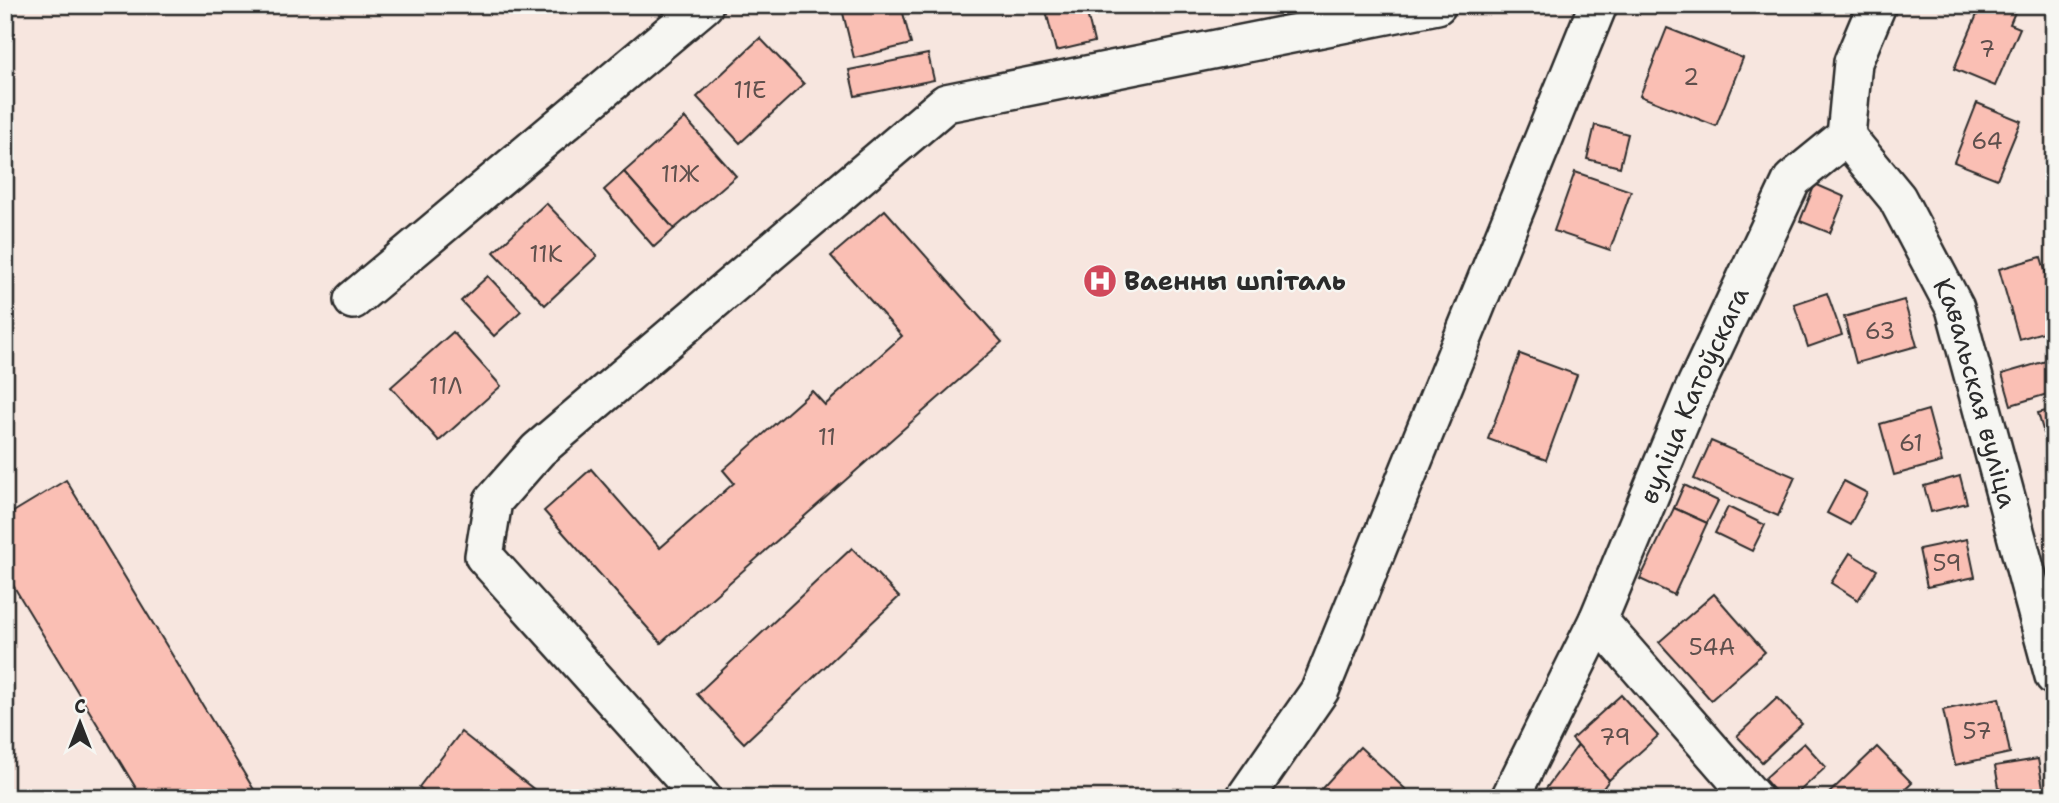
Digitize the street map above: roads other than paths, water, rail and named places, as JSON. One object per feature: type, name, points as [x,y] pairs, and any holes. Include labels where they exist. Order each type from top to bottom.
[{"type":"street","points":[[353,300],[704,5]]},
{"type":"street","points":[[702,798],[484,556],[493,501],[538,450],[946,103],[1437,5]]},
{"type":"street","points":[[1245,798],[1320,690],[1598,5]]},
{"type":"street","points":[[1846,136],[1853,62],[1877,5]]},
{"type":"street","name":"вуліца Катоўскага","points":[[1510,798],[1598,620],[1691,396],[1792,180],[1846,136]]},
{"type":"street","name":"Кавальская вуліца","points":[[1846,136],[1897,198],[1955,308],[2054,676]]},
{"type":"street","points":[[1598,620],[1753,798]]},
{"type":"place","name":"Ваенны шпіталь","points":[[1100,281]]}]
